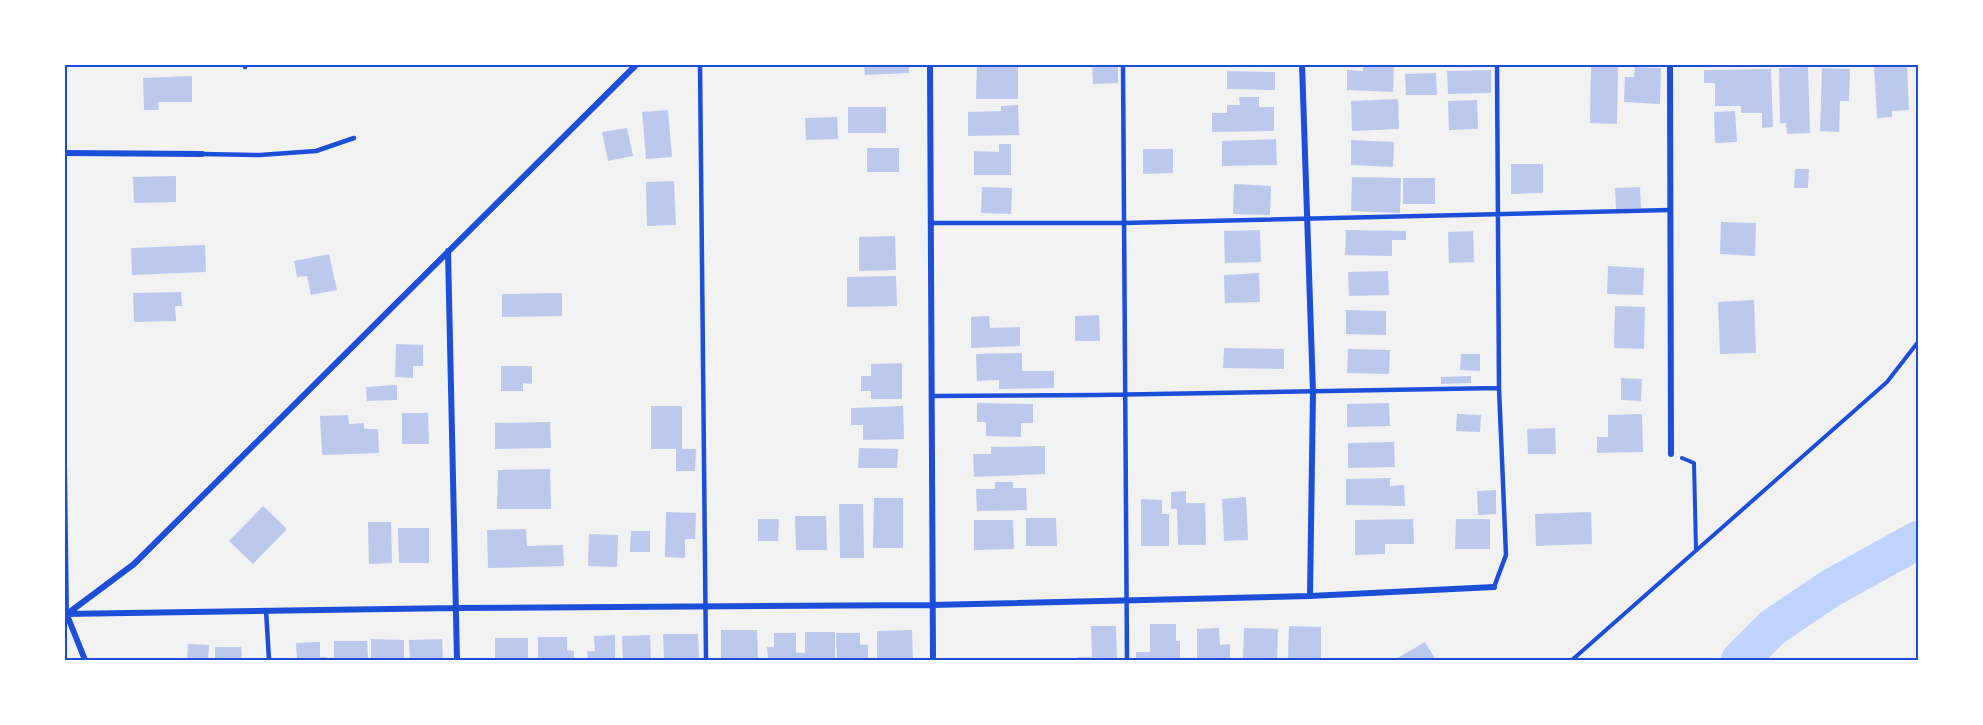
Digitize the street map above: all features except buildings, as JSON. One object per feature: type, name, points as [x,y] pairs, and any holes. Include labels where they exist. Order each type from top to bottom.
[{"type":"street","points":[[65,616],[134,564],[637,64]]},
{"type":"street","points":[[930,64],[933,660]]},
{"type":"street","points":[[1302,64],[1312,392],[1310,596]]},
{"type":"street","points":[[1670,64],[1671,454]]},
{"type":"street","points":[[64,153],[202,154]]},
{"type":"street","points":[[448,251],[457,660]]},
{"type":"street","points":[[64,465],[65,616],[85,660]]},
{"type":"street","points":[[65,616],[266,610],[932,605],[1310,596],[1494,587]]},
{"type":"lane","points":[[700,64],[706,660]]},
{"type":"lane","points":[[1123,64],[1127,660]]},
{"type":"lane","points":[[1494,587],[1506,555],[1499,388],[1497,64]]},
{"type":"lane","points":[[202,154],[260,155],[316,151],[354,138]]},
{"type":"lane","points":[[930,223],[1124,223],[1670,210]]},
{"type":"lane","points":[[931,396],[1499,388]]},
{"type":"lane","points":[[266,610],[269,660]]},
{"type":"path","points":[[1572,660],[1887,382],[1918,342]]},
{"type":"path","points":[[1671,454],[1694,463],[1696,551]]},
{"type":"waterway","points":[[1740,660],[1773,627],[1831,588],[1918,540]]}]
